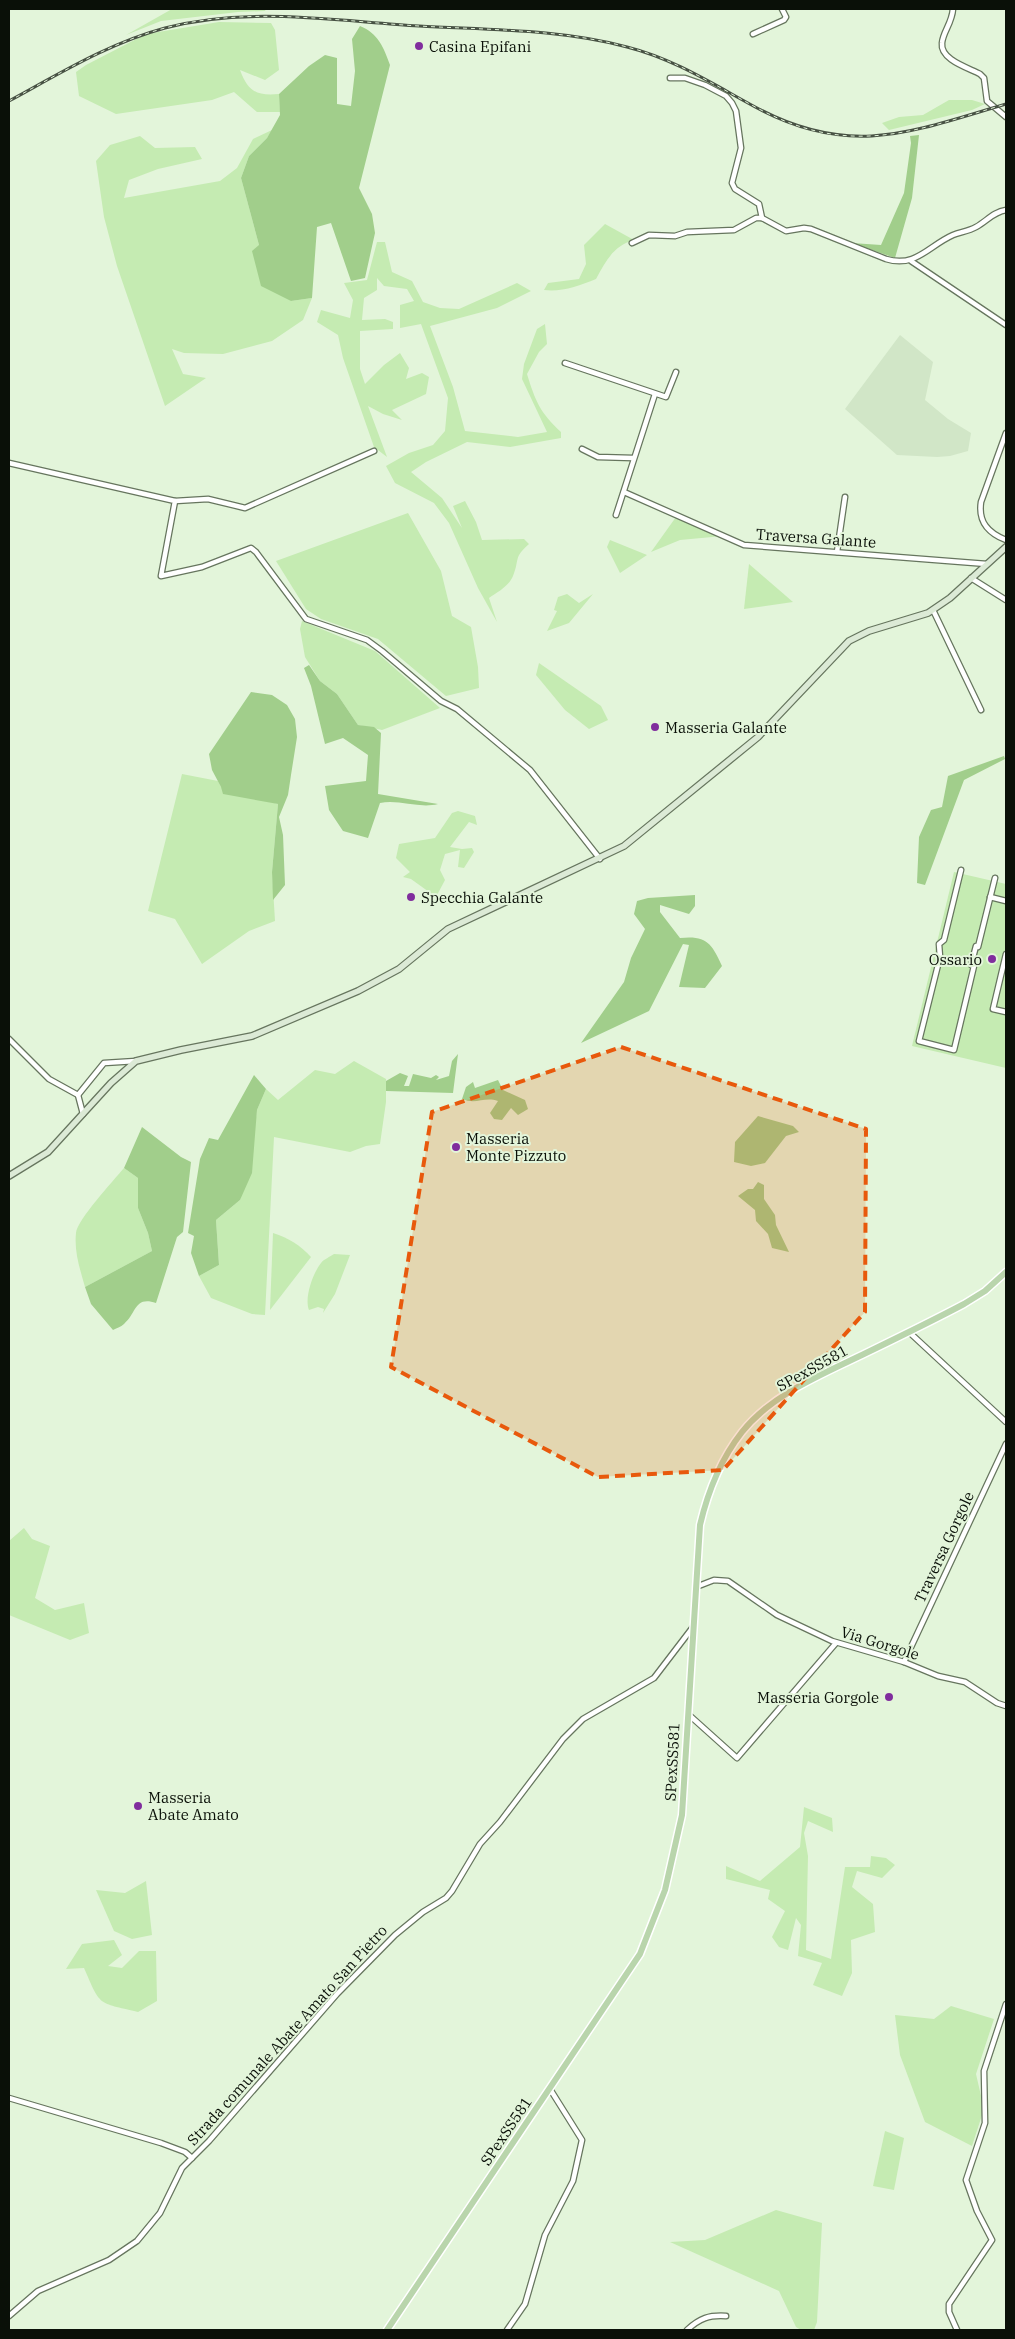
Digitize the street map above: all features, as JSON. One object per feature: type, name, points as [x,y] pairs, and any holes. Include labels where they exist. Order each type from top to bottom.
[{"type":"main road","name":"SPexSS581","points":[[387,2330],[640,1954],[657,1914],[670,1874],[682,1815],[700,1525],[707,1495],[724,1460],[743,1432],[760,1413],[810,1380],[909,1332],[985,1292],[1006,1272]]},
{"type":"street","points":[[753,34],[784,20],[786,17],[782,9]]},
{"type":"street","points":[[953,9],[951,22],[941,44],[943,50],[949,58],[984,78],[987,101],[1006,117]]},
{"type":"street","points":[[670,78],[685,78],[705,84],[726,96],[732,104],[736,111],[741,148],[732,182],[735,188],[759,204],[762,218]]},
{"type":"street","points":[[632,243],[649,235],[675,236],[687,232],[734,230],[756,218],[762,218],[786,231],[804,228],[811,229],[894,261],[911,261],[953,235],[975,228],[996,212],[1006,210]]},
{"type":"street","points":[[911,261],[1006,324]]},
{"type":"street","points":[[565,363],[666,397],[676,372]]},
{"type":"street","points":[[616,515],[655,394]]},
{"type":"street","points":[[1006,433],[981,502],[980,513],[985,527],[995,536],[1006,540]]},
{"type":"street","points":[[582,449],[598,457],[634,458]]},
{"type":"street","points":[[9,463],[175,501],[208,499],[245,508],[374,451]]},
{"type":"street","name":"Traversa Galante","points":[[624,492],[744,545],[987,564]]},
{"type":"street","points":[[837,552],[845,497]]},
{"type":"street","points":[[175,501],[160,576],[202,567],[251,548],[256,552],[306,619],[367,640],[441,701],[456,709],[530,770],[600,859]]},
{"type":"street","points":[[78,1095],[104,1063],[136,1061],[252,1036],[358,991],[399,969],[448,929],[600,859],[624,846],[758,737],[849,642],[869,631],[933,610],[1006,547]]},
{"type":"street","points":[[971,578],[1006,600]]},
{"type":"street","points":[[933,610],[981,710]]},
{"type":"street","points":[[961,870],[944,940],[936,946],[940,957],[919,1041],[954,1050],[974,966],[971,965],[976,946],[978,946],[994,878]]},
{"type":"street","points":[[990,897],[1006,901]]},
{"type":"street","points":[[1006,954],[993,1009],[1006,1012]]},
{"type":"street","points":[[9,1039],[49,1079],[78,1095],[83,1114]]},
{"type":"street","points":[[9,1176],[48,1152],[111,1083],[136,1061]]},
{"type":"street","points":[[909,1332],[1006,1422]]},
{"type":"street","name":"Traversa Gorgole","points":[[904,1662],[1006,1444]]},
{"type":"street","name":"Via Gorgole","points":[[696,1587],[714,1580],[728,1581],[777,1615],[836,1643],[904,1662],[938,1676],[965,1682],[997,1704],[1006,1706]]},
{"type":"street","name":"Strada comunale Abate Amato San Pietro","points":[[9,2316],[38,2291],[109,2260],[137,2241],[160,2213],[182,2168],[338,1994],[394,1935],[452,1891],[480,1844],[500,1822],[551,1752],[568,1733],[583,1719],[654,1678],[694,1626]]},
{"type":"street","points":[[687,1714],[737,1758],[836,1643]]},
{"type":"street","points":[[957,2330],[949,2312],[949,2304],[992,2240],[976,2211],[966,2180],[985,2124],[984,2071],[1006,2004]]},
{"type":"street","points":[[507,2330],[525,2304],[545,2236],[574,2181],[582,2140],[564,2108],[550,2089]]},
{"type":"street","points":[[9,2098],[161,2143],[185,2152],[192,2158]]},
{"type":"street","points":[[687,2330],[710,2315],[726,2316]]},
{"type":"highlighted area","points":[[621,1047],[866,1129],[865,1312],[723,1470],[598,1477],[391,1367],[432,1112]]},
{"type":"shaded area","points":[[900,335],[933,362],[925,400],[948,419],[971,433],[968,451],[937,457],[897,455],[845,409]]},
{"type":"green space","points":[[172,9],[266,9],[265,11],[238,12],[161,21],[126,35]]},
{"type":"green space","points":[[219,22],[271,23],[275,30],[279,70],[265,80],[240,70],[246,83],[254,91],[265,94],[279,94],[280,112],[257,112],[234,92],[212,100],[116,114],[79,96],[76,72],[86,65],[146,34]]},
{"type":"green space","points":[[360,26],[376,37],[383,47],[390,65],[359,188],[372,214],[375,233],[365,278],[351,281],[331,223],[317,227],[312,298],[291,301],[261,286],[252,251],[259,245],[241,178],[249,156],[267,138],[280,115],[279,94],[309,66],[325,55],[337,58],[337,104],[351,106],[355,71],[352,39]]},
{"type":"green space","points":[[949,100],[972,100],[985,104],[972,110],[889,130],[882,123],[899,117],[923,115]]},
{"type":"green space","points":[[272,130],[267,138],[249,156],[241,178],[259,245],[291,301],[312,298],[303,320],[272,341],[223,354],[184,353],[172,349],[183,374],[206,378],[165,406],[117,266],[104,217],[96,161],[110,145],[140,136],[155,148],[195,147],[202,159],[158,169],[129,180],[124,198],[220,181],[237,168],[253,139]]},
{"type":"green space","points":[[919,135],[912,198],[895,258],[852,243],[881,245],[904,193],[911,143],[910,136]]},
{"type":"green space","points":[[605,224],[634,240],[615,250],[596,279],[570,288],[544,290],[548,283],[579,279],[586,264],[584,245]]},
{"type":"green space","points":[[377,242],[385,242],[392,272],[412,281],[423,302],[440,308],[459,309],[517,283],[531,291],[497,308],[430,326],[453,387],[465,431],[518,437],[547,432],[522,379],[524,364],[537,329],[545,324],[547,344],[539,352],[527,374],[539,406],[548,419],[561,432],[561,438],[510,447],[467,442],[426,462],[411,472],[442,498],[462,528],[453,506],[465,501],[476,522],[482,540],[524,539],[529,544],[519,556],[509,583],[489,598],[497,622],[478,588],[449,523],[434,503],[395,483],[386,466],[409,453],[433,445],[445,431],[448,398],[421,324],[400,328],[400,305],[414,301],[407,289],[384,286],[377,278],[377,290],[364,298],[362,320],[385,319],[393,322],[393,329],[360,331],[360,369],[365,384],[384,365],[400,353],[409,368],[406,379],[422,373],[429,377],[426,394],[392,410],[402,420],[383,414],[368,406],[387,457],[374,447],[343,358],[338,335],[317,322],[321,310],[350,318],[353,300],[344,283],[367,280]]},
{"type":"green space","points":[[408,513],[441,571],[452,616],[471,627],[478,667],[479,688],[446,696],[378,639],[321,619],[306,609],[276,561]]},
{"type":"green space","points":[[676,517],[723,536],[680,540],[651,552]]},
{"type":"green space","points":[[610,540],[647,555],[620,573],[607,547]]},
{"type":"green space","points":[[749,564],[793,602],[744,609]]},
{"type":"green space","points":[[567,594],[579,603],[593,594],[569,623],[547,631],[557,611],[554,610],[558,597]]},
{"type":"green space","points":[[302,621],[375,651],[440,708],[382,730],[358,725],[337,694],[320,681],[305,657],[300,629]]},
{"type":"green space","points":[[539,663],[601,706],[608,720],[589,729],[565,710],[536,675]]},
{"type":"green space","points":[[309,665],[320,681],[337,694],[358,725],[374,727],[381,733],[378,794],[438,804],[380,803],[368,838],[343,831],[329,810],[325,786],[366,781],[368,755],[343,738],[325,744],[311,686],[304,668]]},
{"type":"green space","points":[[251,692],[272,695],[287,705],[295,719],[297,737],[288,795],[279,817],[283,835],[285,885],[273,900],[272,872],[278,804],[223,794],[212,770],[209,754]]},
{"type":"green space","points":[[1004,756],[1005,759],[964,780],[925,885],[917,883],[919,837],[931,810],[942,807],[948,776]]},
{"type":"green space","points":[[182,774],[218,781],[221,787],[278,804],[272,872],[275,921],[249,931],[202,964],[175,919],[148,911]]},
{"type":"green space","points":[[458,811],[475,816],[477,825],[469,822],[450,847],[472,848],[474,852],[464,868],[458,867],[460,850],[445,854],[440,870],[445,880],[436,897],[411,879],[403,877],[410,872],[396,858],[399,844],[435,838],[452,813]]},
{"type":"green space","points":[[954,872],[1006,884],[1006,1068],[912,1046]]},
{"type":"green space","points":[[695,895],[695,906],[689,914],[660,905],[660,912],[680,938],[697,938],[707,943],[715,952],[722,966],[705,988],[679,987],[689,945],[683,944],[649,1011],[581,1043],[624,982],[631,958],[645,929],[634,914],[637,901],[648,898]]},
{"type":"green space","points":[[458,1054],[453,1093],[386,1091],[386,1081],[400,1073],[408,1076],[404,1086],[409,1086],[413,1074],[431,1078],[436,1075],[439,1077],[436,1080],[449,1076],[452,1061]]},
{"type":"green space","points":[[354,1061],[386,1079],[386,1102],[380,1144],[366,1146],[350,1152],[274,1137],[265,1315],[252,1314],[211,1298],[199,1276],[219,1265],[216,1220],[240,1200],[253,1141],[257,1110],[266,1089],[278,1100],[315,1070],[335,1074]]},
{"type":"green space","points":[[254,1075],[266,1089],[257,1110],[252,1173],[240,1200],[216,1220],[219,1265],[199,1276],[191,1253],[194,1236],[188,1233],[200,1159],[209,1138],[218,1140]]},
{"type":"green space","points":[[498,1080],[503,1090],[525,1100],[528,1109],[518,1115],[511,1108],[502,1120],[494,1119],[490,1113],[498,1101],[489,1099],[467,1101],[462,1099],[466,1087],[473,1082],[475,1088]]},
{"type":"green space","points":[[758,1116],[793,1126],[799,1132],[786,1136],[765,1163],[751,1166],[734,1162],[735,1142]]},
{"type":"green space","points":[[142,1127],[181,1157],[191,1162],[183,1232],[177,1237],[156,1303],[149,1301],[140,1304],[124,1324],[113,1330],[91,1304],[85,1287],[152,1251],[148,1233],[138,1208],[138,1178],[124,1168]]},
{"type":"green space","points":[[124,1168],[138,1178],[138,1208],[148,1233],[152,1251],[85,1287],[79,1267],[76,1233],[89,1210]]},
{"type":"green space","points":[[758,1182],[764,1185],[764,1199],[775,1215],[776,1225],[789,1252],[772,1248],[768,1234],[756,1221],[755,1210],[738,1196],[748,1189],[753,1189]]},
{"type":"green space","points":[[273,1233],[294,1242],[311,1257],[270,1310]]},
{"type":"green space","points":[[334,1254],[350,1255],[335,1294],[323,1313],[324,1309],[318,1307],[309,1310],[308,1292],[315,1273],[322,1262]]},
{"type":"green space","points":[[24,1528],[32,1539],[50,1546],[35,1598],[55,1610],[84,1603],[89,1633],[70,1640],[9,1615],[9,1541]]},
{"type":"green space","points":[[804,1807],[832,1818],[833,1832],[808,1821],[804,1833],[808,1856],[806,1950],[831,1959],[845,1867],[870,1867],[871,1856],[886,1858],[895,1865],[882,1878],[857,1871],[852,1887],[873,1904],[875,1932],[851,1940],[852,1973],[842,1996],[813,1985],[822,1963],[798,1956],[801,1925],[796,1918],[788,1950],[779,1947],[772,1937],[785,1911],[768,1899],[770,1890],[726,1879],[726,1866],[760,1881],[800,1847]]},
{"type":"green space","points":[[146,1881],[152,1935],[132,1939],[114,1931],[96,1890],[125,1893]]},
{"type":"green space","points":[[114,1940],[122,1955],[108,1966],[122,1968],[139,1951],[156,1951],[157,2001],[138,2012],[102,2001],[94,1990],[84,1968],[66,1969],[82,1944]]},
{"type":"green space","points":[[951,2006],[994,2019],[976,2074],[984,2109],[972,2146],[925,2122],[900,2055],[895,2015],[934,2019]]},
{"type":"green space","points":[[885,2131],[904,2138],[894,2190],[873,2186]]},
{"type":"green space","points":[[776,2210],[822,2223],[817,2322],[814,2330],[801,2330],[796,2327],[779,2291],[670,2242],[705,2240]]},
{"type":"railway","points":[[9,101],[85,60],[144,34],[196,21],[260,16],[524,31],[602,41],[645,52],[679,66],[759,109],[793,124],[824,133],[854,136],[883,135],[942,123],[1006,104]]},
{"type":"place","name":"Casina Epifani","points":[[419,46]]},
{"type":"place","name":"Masseria Galante","points":[[655,727]]},
{"type":"place","name":"Specchia Galante","points":[[411,897]]},
{"type":"place","name":"Ossario","points":[[992,959]]},
{"type":"place","name":"Masseria Monte Pizzuto","points":[[456,1147]]},
{"type":"place","name":"Masseria Gorgole","points":[[889,1697]]},
{"type":"place","name":"Masseria Abate Amato","points":[[138,1806]]}]
